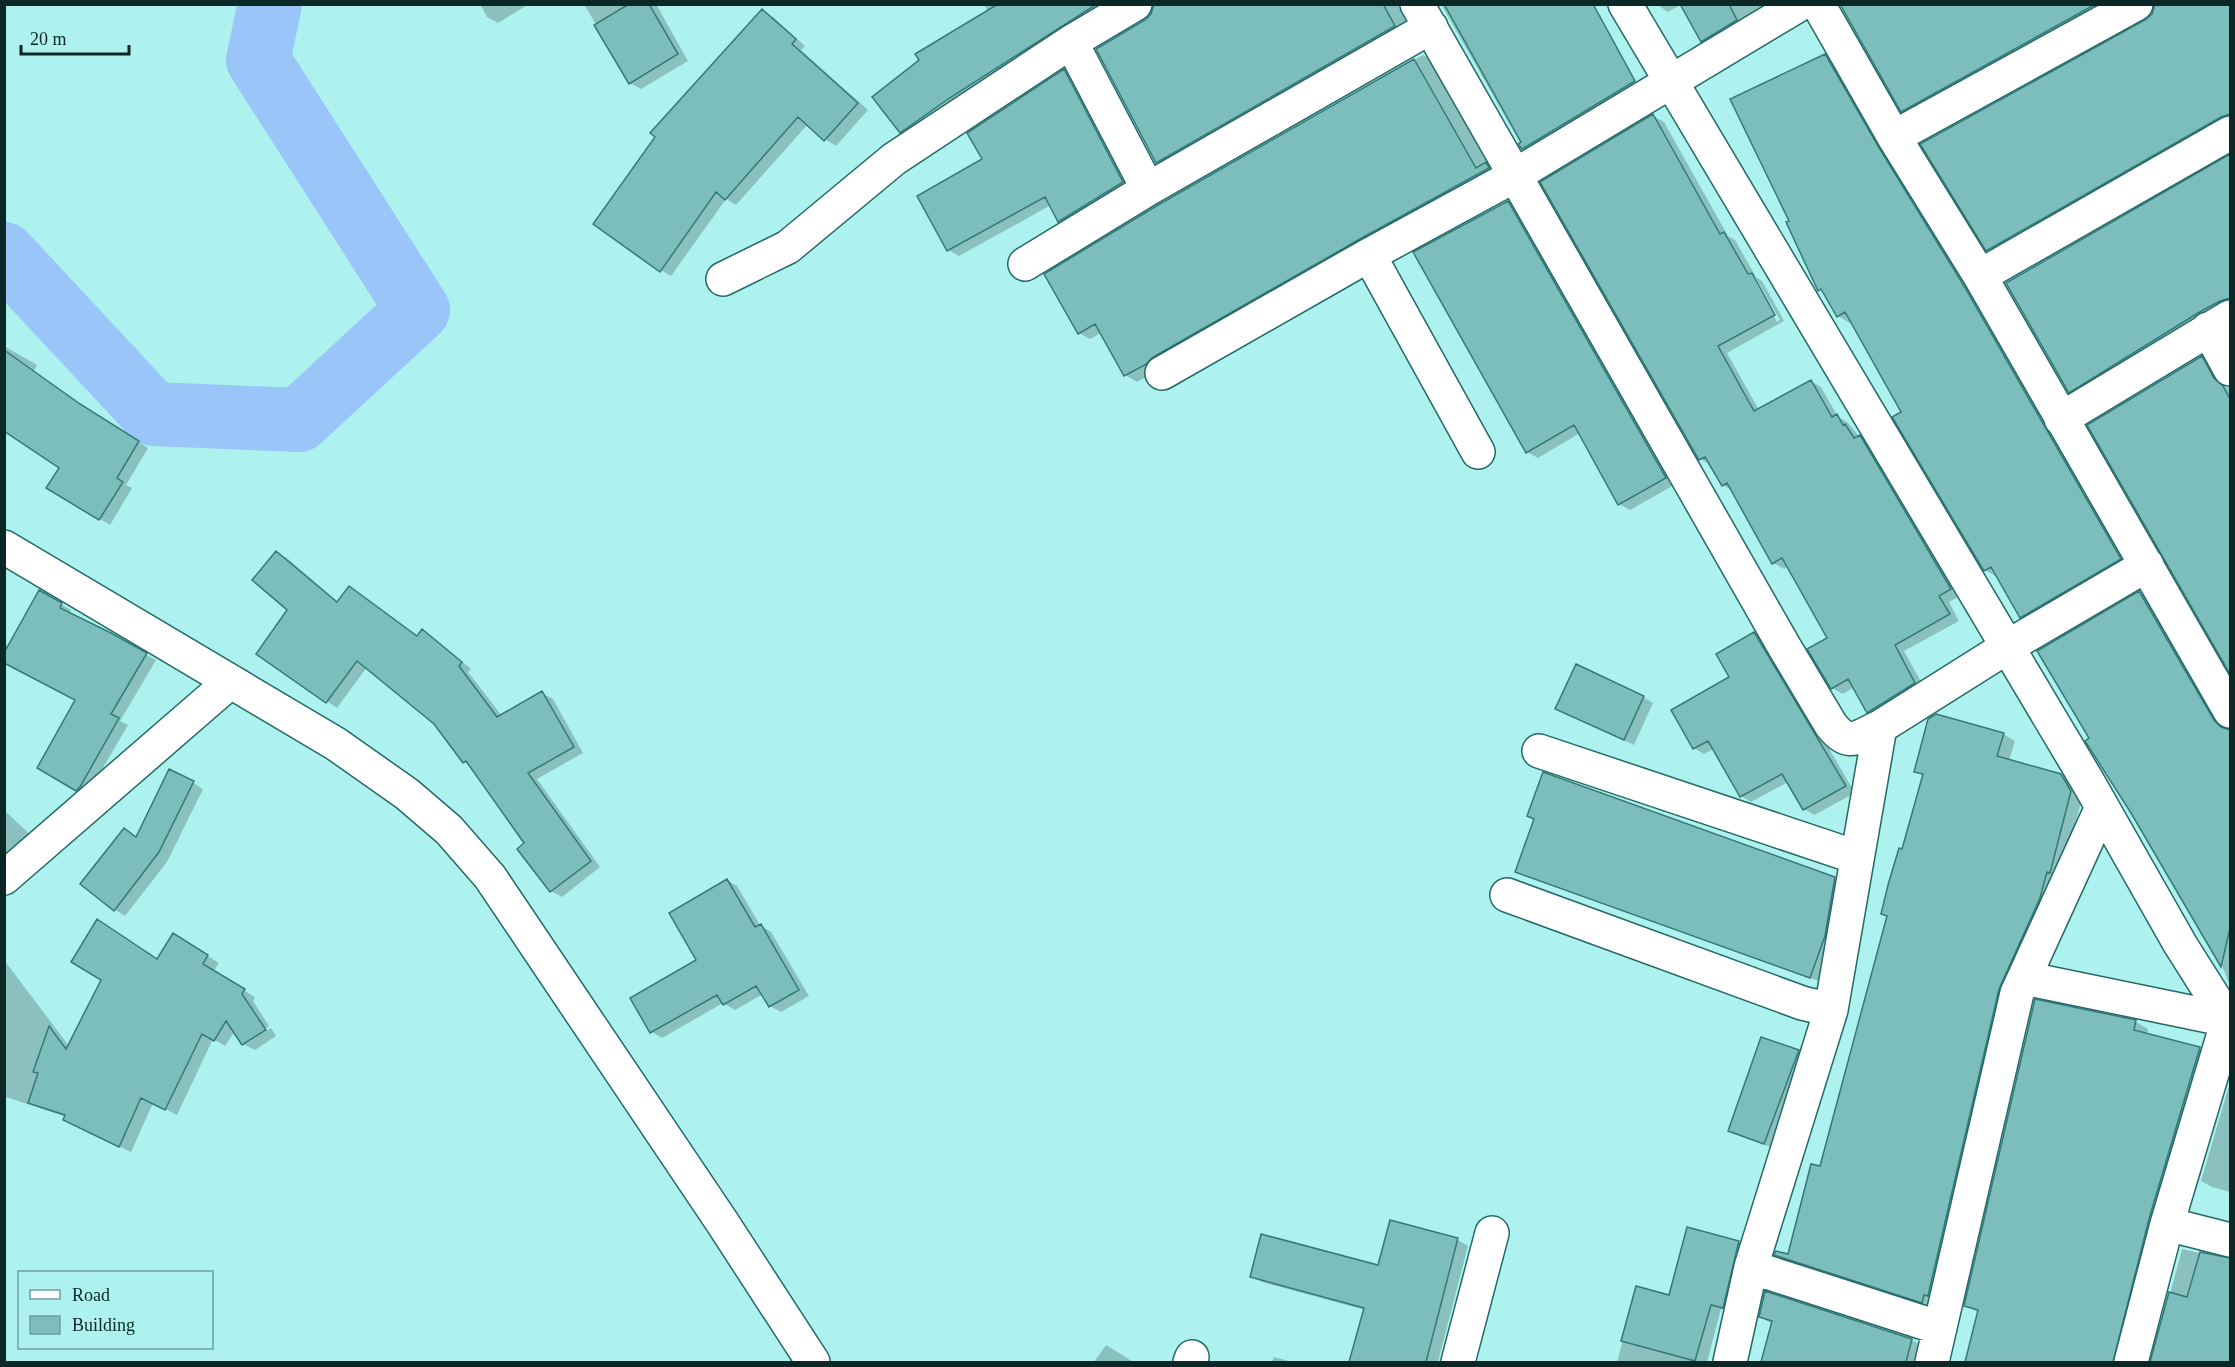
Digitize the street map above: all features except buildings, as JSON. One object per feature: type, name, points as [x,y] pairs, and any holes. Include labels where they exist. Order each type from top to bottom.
[{"type":"street","points":[[723,279],[788,247],[894,159],[1071,42],[1135,4]]},
{"type":"street","points":[[1625,4],[2102,807],[2180,944],[2229,1021],[2167,1224],[2131,1362]]},
{"type":"street","points":[[1162,373],[1369,255],[1514,176],[1800,4]]},
{"type":"street","points":[[1818,4],[1894,137],[1980,276],[2230,711]]},
{"type":"street","points":[[1894,137],[2136,4]]},
{"type":"street","points":[[1025,264],[1424,16],[1514,176],[1840,737],[1852,739],[1880,727],[2007,647],[2147,565]]},
{"type":"street","points":[[1071,42],[1148,189]]},
{"type":"street","points":[[1980,276],[2230,133]]},
{"type":"street","points":[[1369,255],[1478,452]]},
{"type":"street","points":[[2061,419],[2219,323],[2230,369]]},
{"type":"street","points":[[4,547],[336,744],[407,794],[449,830],[490,877],[722,1222],[813,1362]]},
{"type":"street","points":[[4,879],[230,682]]},
{"type":"street","points":[[1730,1362],[1751,1266],[1831,1010],[1880,727]]},
{"type":"street","points":[[1539,751],[1856,857]]},
{"type":"street","points":[[1932,1362],[2017,993],[2102,807]]},
{"type":"street","points":[[1507,895],[1802,1003],[1831,1010]]},
{"type":"street","points":[[2024,978],[2229,1021]]},
{"type":"street","points":[[2167,1224],[2230,1240]]},
{"type":"street","points":[[1458,1362],[1492,1233]]},
{"type":"street","points":[[1751,1266],[1940,1328]]},
{"type":"waterway","points":[[4,254],[153,414],[299,420],[418,310],[258,60],[270,4]]}]
